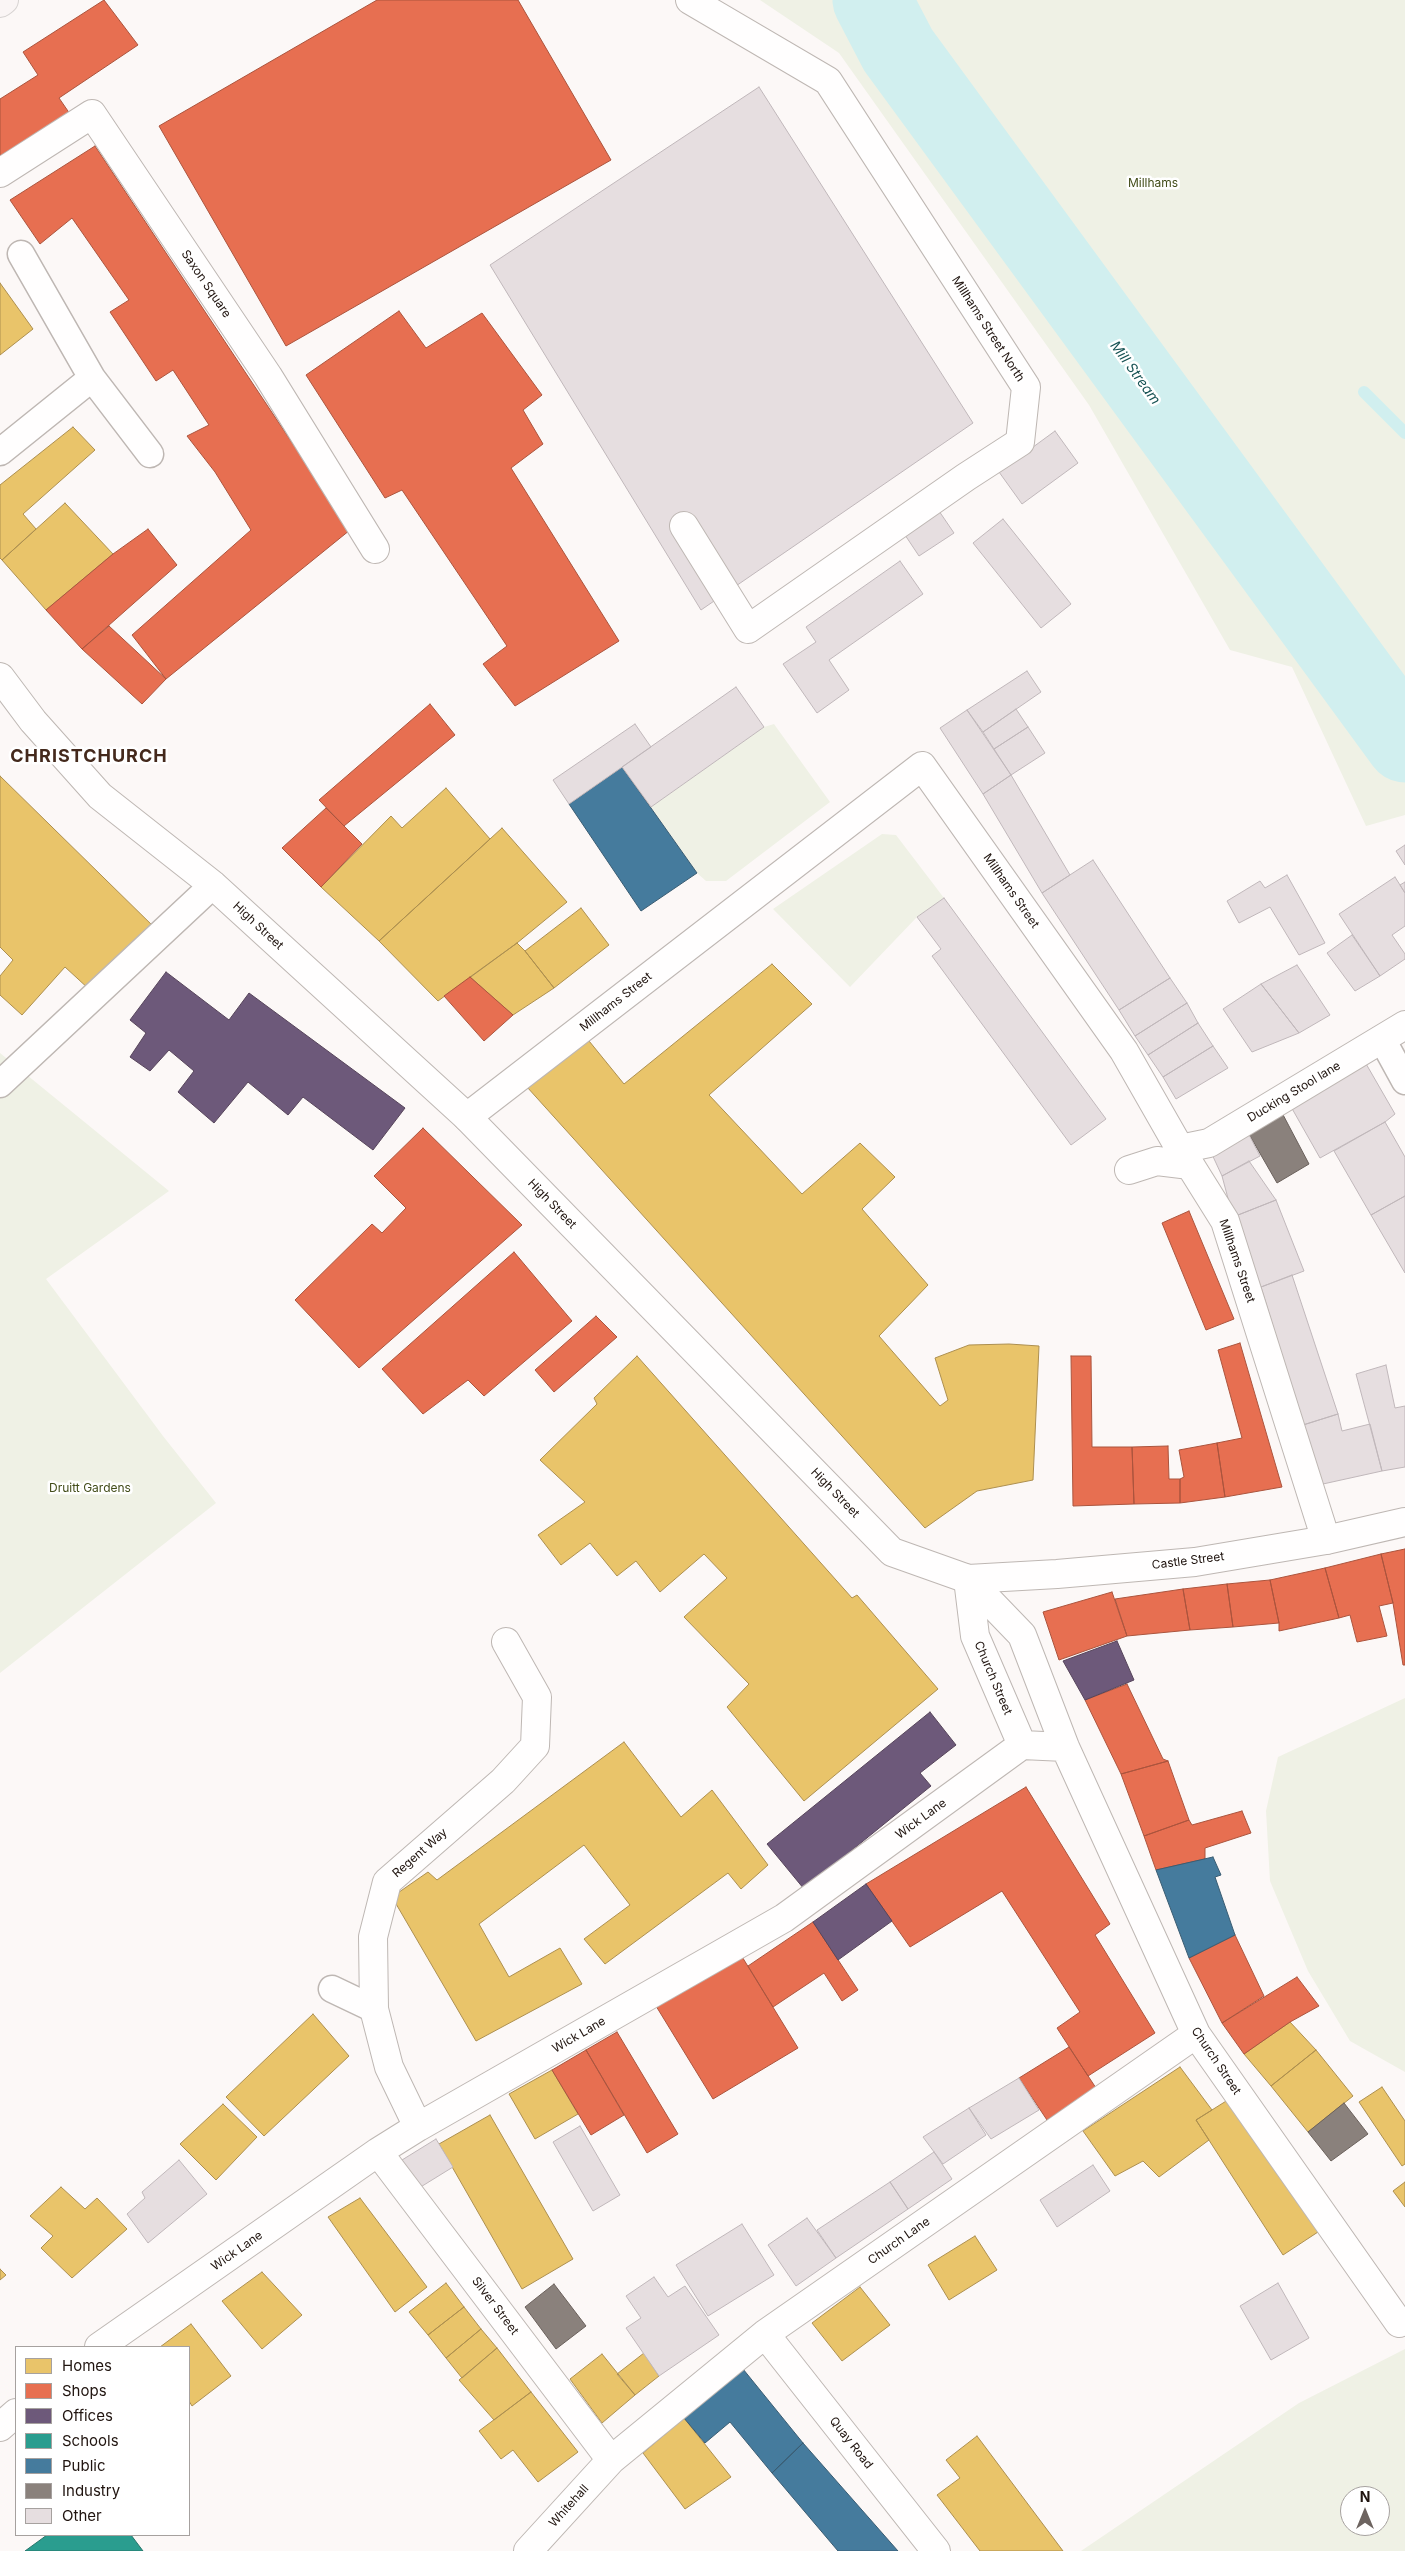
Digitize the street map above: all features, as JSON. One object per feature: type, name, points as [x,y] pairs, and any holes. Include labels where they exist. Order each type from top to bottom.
[{"type":"main road","points":[[0,3],[4,0]]},
{"type":"street","name":"Millhams Street North","points":[[684,526],[748,629],[966,476],[1020,442],[1026,387],[828,81],[690,0]]},
{"type":"street","name":"Saxon Square","points":[[0,173],[92,114],[268,376],[376,548]]},
{"type":"street","name":"High Street","points":[[0,677],[33,721],[100,796],[213,885],[467,1117],[892,1552],[968,1579],[1022,1635],[1065,1747]]},
{"type":"street","name":"Millhams Street","points":[[467,1117],[922,766],[1124,1051],[1185,1157],[1225,1221],[1326,1540]]},
{"type":"street","name":"Ducking Stool lane","points":[[1185,1157],[1405,1025]]},
{"type":"street","points":[[1129,1170],[1157,1161],[1185,1157]]},
{"type":"street","name":"Castle Street","points":[[968,1579],[1194,1562],[1326,1540],[1405,1522]]},
{"type":"street","name":"Church Street","points":[[968,1579],[975,1636],[1022,1745]]},
{"type":"street","name":"Regent Way","points":[[418,2127],[389,2067],[374,2008],[373,1937],[386,1882],[503,1781],[535,1746],[537,1697],[506,1642]]},
{"type":"street","points":[[1022,1745],[1065,1747]]},
{"type":"street","name":"Wick Lane","points":[[100,2346],[378,2152],[418,2127],[784,1918],[1022,1745]]},
{"type":"street","name":"Church Street","points":[[1065,1747],[1196,2034],[1399,2323]]},
{"type":"street","name":"Church Lane","points":[[611,2460],[765,2334],[1196,2034]]},
{"type":"street","name":"Silver Street","points":[[378,2152],[611,2460]]},
{"type":"street","name":"Quay Road","points":[[765,2334],[936,2551]]},
{"type":"street","points":[[0,2427],[15,2415]]},
{"type":"street","name":"Whitehall","points":[[528,2551],[611,2460]]},
{"type":"lane","points":[[21,254],[92,378],[150,454]]},
{"type":"lane","points":[[0,452],[92,378]]},
{"type":"lane","points":[[0,1084],[213,885]]},
{"type":"lane","points":[[1382,1039],[1405,1081]]},
{"type":"lane","points":[[332,1989],[374,2008]]},
{"type":"green space","name":"Millhams","points":[[760,0],[1405,0],[1405,815],[1366,826],[1292,667],[1230,650],[1089,405],[839,53]]},
{"type":"green space","points":[[774,724],[830,802],[726,881],[706,881],[697,873],[651,807],[764,727]]},
{"type":"green space","points":[[882,834],[896,835],[944,898],[917,917],[850,987],[773,909]]},
{"type":"green space","name":"Druitt Gardens","points":[[0,1053],[169,1191],[46,1279],[163,1436],[216,1503],[0,1673]]},
{"type":"green space","points":[[1405,1698],[1405,2072],[1350,2041],[1308,1971],[1270,1881],[1266,1811],[1278,1757]]},
{"type":"green space","points":[[1405,2349],[1405,2551],[1081,2551],[1299,2403]]},
{"type":"building: Homes","points":[[0,283],[33,329],[0,355]]},
{"type":"building: Homes","points":[[73,427],[95,450],[23,514],[36,529],[2,560],[0,558],[0,485]]},
{"type":"building: Homes","points":[[65,503],[113,554],[46,610],[2,560]]},
{"type":"building: Homes","points":[[0,776],[156,929],[90,990],[65,967],[22,1015],[0,995],[0,976],[13,960],[0,947]]},
{"type":"building: Homes","points":[[446,788],[490,839],[379,941],[321,887],[391,816],[402,828]]},
{"type":"building: Homes","points":[[502,828],[567,902],[517,943],[438,1001],[379,941]]},
{"type":"building: Homes","points":[[581,908],[609,945],[554,988],[525,951]]},
{"type":"building: Homes","points":[[517,943],[554,988],[513,1015],[470,977]]},
{"type":"building: Homes","points":[[772,964],[812,1004],[709,1095],[802,1194],[860,1143],[895,1177],[862,1209],[928,1285],[879,1336],[940,1406],[948,1400],[935,1358],[969,1345],[1009,1344],[1039,1346],[1033,1480],[977,1491],[925,1528],[527,1087],[585,1036],[624,1084]]},
{"type":"building: Homes","points":[[637,1356],[852,1598],[857,1595],[938,1689],[804,1801],[727,1707],[749,1684],[684,1617],[727,1578],[704,1554],[660,1592],[636,1561],[617,1576],[590,1543],[561,1565],[538,1535],[585,1502],[540,1460],[597,1404],[594,1398]]},
{"type":"building: Homes","points":[[624,1742],[681,1817],[712,1790],[768,1865],[741,1889],[728,1873],[605,1964],[584,1939],[630,1905],[584,1845],[479,1924],[509,1977],[560,1948],[582,1984],[476,2041],[392,1897],[428,1872],[437,1880]]},
{"type":"building: Homes","points":[[313,2014],[349,2056],[264,2136],[226,2097]]},
{"type":"building: Homes","points":[[1290,2022],[1316,2050],[1271,2086],[1244,2054]]},
{"type":"building: Homes","points":[[1316,2050],[1353,2096],[1308,2132],[1271,2086]]},
{"type":"building: Homes","points":[[1180,2067],[1212,2110],[1196,2120],[1209,2140],[1159,2177],[1143,2161],[1115,2176],[1083,2131]]},
{"type":"building: Homes","points":[[552,2070],[578,2114],[535,2139],[509,2094]]},
{"type":"building: Homes","points":[[1382,2087],[1405,2121],[1405,2164],[1402,2166],[1359,2102]]},
{"type":"building: Homes","points":[[1231,2098],[1318,2232],[1283,2255],[1196,2120]]},
{"type":"building: Homes","points":[[223,2104],[257,2137],[216,2180],[180,2144]]},
{"type":"building: Homes","points":[[490,2115],[573,2259],[522,2289],[439,2144]]},
{"type":"building: Homes","points":[[1405,2182],[1405,2207],[1393,2191]]},
{"type":"building: Homes","points":[[61,2187],[85,2209],[97,2198],[127,2229],[72,2278],[41,2248],[53,2236],[30,2216]]},
{"type":"building: Homes","points":[[360,2198],[427,2287],[395,2312],[328,2217]]},
{"type":"building: Homes","points":[[975,2236],[997,2270],[949,2300],[928,2265]]},
{"type":"building: Homes","points":[[0,2269],[6,2275],[0,2280]]},
{"type":"building: Homes","points":[[262,2272],[302,2315],[262,2349],[222,2301]]},
{"type":"building: Homes","points":[[446,2283],[464,2307],[428,2335],[409,2312]]},
{"type":"building: Homes","points":[[860,2287],[890,2325],[842,2361],[812,2323]]},
{"type":"building: Homes","points":[[464,2307],[481,2329],[446,2358],[428,2335]]},
{"type":"building: Homes","points":[[191,2324],[231,2376],[192,2406],[190,2403],[190,2346],[161,2346]]},
{"type":"building: Homes","points":[[481,2329],[497,2348],[462,2378],[446,2358]]},
{"type":"building: Homes","points":[[497,2348],[531,2392],[494,2420],[459,2380]]},
{"type":"building: Homes","points":[[644,2353],[659,2376],[635,2395],[617,2374]]},
{"type":"building: Homes","points":[[602,2354],[635,2395],[602,2423],[570,2379]]},
{"type":"building: Homes","points":[[531,2392],[578,2452],[538,2482],[513,2450],[501,2459],[479,2431]]},
{"type":"building: Homes","points":[[684,2418],[731,2477],[685,2509],[643,2453]]},
{"type":"building: Homes","points":[[977,2436],[1063,2551],[980,2551],[937,2495],[960,2478],[946,2460]]},
{"type":"building: Shops","points":[[104,0],[138,45],[59,98],[70,114],[0,157],[0,99],[38,75],[23,52]]},
{"type":"building: Shops","points":[[377,0],[518,0],[611,160],[286,346],[159,126]]},
{"type":"building: Shops","points":[[95,146],[350,530],[166,679],[132,635],[251,530],[215,472],[187,436],[209,425],[173,370],[156,381],[110,312],[129,300],[72,218],[40,244],[10,200]]},
{"type":"building: Shops","points":[[399,311],[426,348],[482,313],[542,395],[523,410],[543,444],[511,468],[619,641],[515,706],[483,664],[507,646],[402,490],[385,498],[306,375]]},
{"type":"building: Shops","points":[[148,529],[177,565],[82,649],[46,610],[113,554]]},
{"type":"building: Shops","points":[[109,626],[166,679],[142,704],[82,649]]},
{"type":"building: Shops","points":[[430,704],[455,735],[344,826],[319,800]]},
{"type":"building: Shops","points":[[326,808],[362,844],[321,887],[282,848]]},
{"type":"building: Shops","points":[[470,977],[513,1015],[484,1041],[444,996]]},
{"type":"building: Shops","points":[[423,1128],[522,1225],[359,1368],[295,1300],[372,1224],[382,1233],[406,1208],[374,1176]]},
{"type":"building: Shops","points":[[1189,1211],[1234,1319],[1206,1330],[1162,1223]]},
{"type":"building: Shops","points":[[514,1252],[572,1321],[484,1396],[468,1380],[423,1414],[382,1369]]},
{"type":"building: Shops","points":[[596,1316],[617,1337],[554,1392],[535,1370]]},
{"type":"building: Shops","points":[[1240,1343],[1282,1487],[1225,1497],[1217,1443],[1242,1438],[1218,1350]]},
{"type":"building: Shops","points":[[1071,1356],[1091,1356],[1092,1447],[1132,1447],[1134,1504],[1073,1506]]},
{"type":"building: Shops","points":[[1217,1443],[1225,1497],[1180,1503],[1180,1479],[1184,1477],[1179,1450]]},
{"type":"building: Shops","points":[[1168,1446],[1169,1479],[1180,1479],[1180,1503],[1134,1504],[1132,1447]]},
{"type":"building: Shops","points":[[1405,1549],[1405,1665],[1403,1665],[1393,1603],[1381,1554]]},
{"type":"building: Shops","points":[[1381,1554],[1393,1603],[1379,1606],[1387,1636],[1357,1642],[1350,1615],[1339,1618],[1325,1568]]},
{"type":"building: Shops","points":[[1325,1568],[1339,1618],[1279,1631],[1270,1580]]},
{"type":"building: Shops","points":[[1270,1580],[1279,1623],[1233,1627],[1227,1584]]},
{"type":"building: Shops","points":[[1227,1584],[1233,1627],[1190,1630],[1183,1589]]},
{"type":"building: Shops","points":[[1183,1589],[1190,1630],[1127,1636],[1115,1599]]},
{"type":"building: Shops","points":[[1112,1592],[1127,1636],[1059,1660],[1043,1612]]},
{"type":"building: Shops","points":[[1127,1684],[1163,1759],[1168,1761],[1121,1774],[1085,1700]]},
{"type":"building: Shops","points":[[1168,1761],[1189,1820],[1144,1836],[1121,1774]]},
{"type":"building: Shops","points":[[1026,1787],[1110,1924],[1095,1935],[1155,2033],[1088,2076],[1057,2028],[1080,2012],[1002,1891],[910,1947],[866,1884]]},
{"type":"building: Shops","points":[[1242,1811],[1251,1833],[1205,1848],[1205,1859],[1156,1870],[1144,1836],[1189,1820],[1192,1825]]},
{"type":"building: Shops","points":[[813,1922],[858,1990],[842,2001],[824,1973],[773,2007],[748,1966]]},
{"type":"building: Shops","points":[[1235,1935],[1264,1996],[1222,2023],[1189,1958]]},
{"type":"building: Shops","points":[[741,1955],[798,2048],[713,2099],[656,2006]]},
{"type":"building: Shops","points":[[1297,1977],[1319,2006],[1290,2022],[1244,2054],[1222,2023]]},
{"type":"building: Shops","points":[[617,2032],[678,2134],[647,2153],[586,2050]]},
{"type":"building: Shops","points":[[1069,2047],[1096,2088],[1047,2120],[1019,2078]]},
{"type":"building: Shops","points":[[586,2050],[624,2115],[591,2135],[552,2070]]},
{"type":"building: Offices","points":[[166,972],[229,1020],[249,993],[405,1108],[373,1150],[303,1097],[288,1115],[248,1082],[214,1123],[178,1092],[194,1071],[169,1050],[150,1071],[130,1057],[146,1033],[130,1020]]},
{"type":"building: Offices","points":[[1117,1641],[1134,1680],[1085,1700],[1063,1661]]},
{"type":"building: Offices","points":[[930,1712],[956,1745],[920,1773],[931,1786],[804,1889],[767,1844]]},
{"type":"building: Offices","points":[[866,1884],[892,1921],[838,1960],[813,1922]]},
{"type":"building: Schools","points":[[46,2536],[132,2536],[143,2551],[25,2551]]},
{"type":"building: Public","points":[[622,767],[697,873],[641,911],[569,804]]},
{"type":"building: Public","points":[[1213,1857],[1221,1875],[1215,1877],[1235,1935],[1189,1958],[1156,1870]]},
{"type":"building: Public","points":[[743,2369],[803,2443],[772,2473],[730,2422],[705,2443],[684,2418]]},
{"type":"building: Public","points":[[803,2443],[898,2551],[838,2551],[772,2473]]},
{"type":"building: Industry","points":[[1280,1109],[1309,1164],[1277,1183],[1246,1129]]},
{"type":"building: Industry","points":[[1344,2103],[1368,2134],[1331,2161],[1308,2132]]},
{"type":"building: Industry","points":[[554,2284],[586,2326],[556,2349],[525,2307]]},
{"type":"building: Other","points":[[759,87],[973,423],[701,610],[490,265]]},
{"type":"building: Other","points":[[1055,431],[1078,463],[1022,504],[999,472]]},
{"type":"building: Other","points":[[939,511],[954,533],[919,556],[905,535]]},
{"type":"building: Other","points":[[1003,519],[1071,604],[1041,628],[973,543]]},
{"type":"building: Other","points":[[900,561],[923,594],[829,660],[849,690],[817,713],[783,664],[816,642],[806,627]]},
{"type":"building: Other","points":[[1027,671],[1041,692],[983,732],[967,710]]},
{"type":"building: Other","points":[[736,687],[764,727],[651,807],[622,767]]},
{"type":"building: Other","points":[[1016,709],[1028,727],[994,749],[983,732]]},
{"type":"building: Other","points":[[967,710],[1011,775],[983,794],[940,728]]},
{"type":"building: Other","points":[[635,724],[651,747],[569,804],[553,780]]},
{"type":"building: Other","points":[[1028,727],[1045,753],[1011,775],[994,749]]},
{"type":"building: Other","points":[[1011,775],[1070,875],[1042,893],[983,794]]},
{"type":"building: Other","points":[[1405,845],[1405,865],[1396,851]]},
{"type":"building: Other","points":[[1093,860],[1170,978],[1119,1010],[1042,893]]},
{"type":"building: Other","points":[[1287,875],[1325,943],[1299,955],[1270,907],[1239,923],[1227,901],[1260,881],[1265,888]]},
{"type":"building: Other","points":[[1395,877],[1405,893],[1405,926],[1392,935],[1405,954],[1405,959],[1380,976],[1339,914]]},
{"type":"building: Other","points":[[1405,882],[1405,893],[1400,885]]},
{"type":"building: Other","points":[[944,898],[1106,1119],[1071,1145],[932,956],[941,949],[917,917]]},
{"type":"building: Other","points":[[1352,935],[1380,976],[1355,991],[1327,953]]},
{"type":"building: Other","points":[[1297,965],[1330,1015],[1299,1033],[1261,984]]},
{"type":"building: Other","points":[[1170,978],[1187,1003],[1135,1036],[1119,1010]]},
{"type":"building: Other","points":[[1261,984],[1299,1033],[1252,1052],[1223,1009]]},
{"type":"building: Other","points":[[1187,1003],[1198,1023],[1148,1055],[1135,1036]]},
{"type":"building: Other","points":[[1198,1023],[1213,1046],[1163,1077],[1148,1055]]},
{"type":"building: Other","points":[[1213,1046],[1228,1068],[1176,1099],[1163,1077]]},
{"type":"building: Other","points":[[1365,1062],[1395,1114],[1385,1122],[1320,1158],[1290,1105]]},
{"type":"building: Other","points":[[1385,1122],[1405,1157],[1405,1196],[1371,1215],[1334,1151]]},
{"type":"building: Other","points":[[1246,1129],[1260,1156],[1222,1176],[1210,1150]]},
{"type":"building: Other","points":[[1249,1161],[1276,1200],[1233,1217],[1222,1176]]},
{"type":"building: Other","points":[[1405,1196],[1405,1273],[1371,1215]]},
{"type":"building: Other","points":[[1276,1200],[1304,1271],[1261,1287],[1233,1217]]},
{"type":"building: Other","points":[[1292,1275],[1338,1414],[1303,1425],[1261,1287]]},
{"type":"building: Other","points":[[1386,1365],[1395,1408],[1405,1406],[1405,1467],[1382,1471],[1356,1374]]},
{"type":"building: Other","points":[[1338,1414],[1342,1431],[1370,1424],[1382,1471],[1323,1484],[1303,1425]]},
{"type":"building: Other","points":[[1019,2078],[1039,2110],[991,2139],[969,2108]]},
{"type":"building: Other","points":[[969,2108],[986,2135],[943,2164],[923,2137]]},
{"type":"building: Other","points":[[580,2126],[620,2195],[593,2211],[553,2142]]},
{"type":"building: Other","points":[[436,2139],[453,2167],[419,2188],[402,2160]]},
{"type":"building: Other","points":[[934,2152],[952,2179],[908,2209],[890,2182]]},
{"type":"building: Other","points":[[179,2160],[207,2194],[148,2243],[127,2214],[145,2198],[142,2192]]},
{"type":"building: Other","points":[[1093,2165],[1110,2191],[1057,2227],[1040,2200]]},
{"type":"building: Other","points":[[890,2182],[908,2209],[836,2258],[817,2230]]},
{"type":"building: Other","points":[[807,2218],[836,2258],[796,2286],[768,2245]]},
{"type":"building: Other","points":[[742,2224],[774,2275],[708,2316],[676,2265]]},
{"type":"building: Other","points":[[654,2277],[668,2297],[685,2286],[719,2335],[659,2376],[626,2328],[641,2318],[626,2296]]},
{"type":"building: Other","points":[[1278,2283],[1309,2338],[1271,2360],[1240,2306]]},
{"type":"waterway","name":"Mill Stream","points":[[872,0],[898,50],[1405,743]]},
{"type":"waterway","points":[[1364,392],[1405,433]]},
{"type":"district","name":"CHRISTCHURCH","points":[[89,757]]}]
